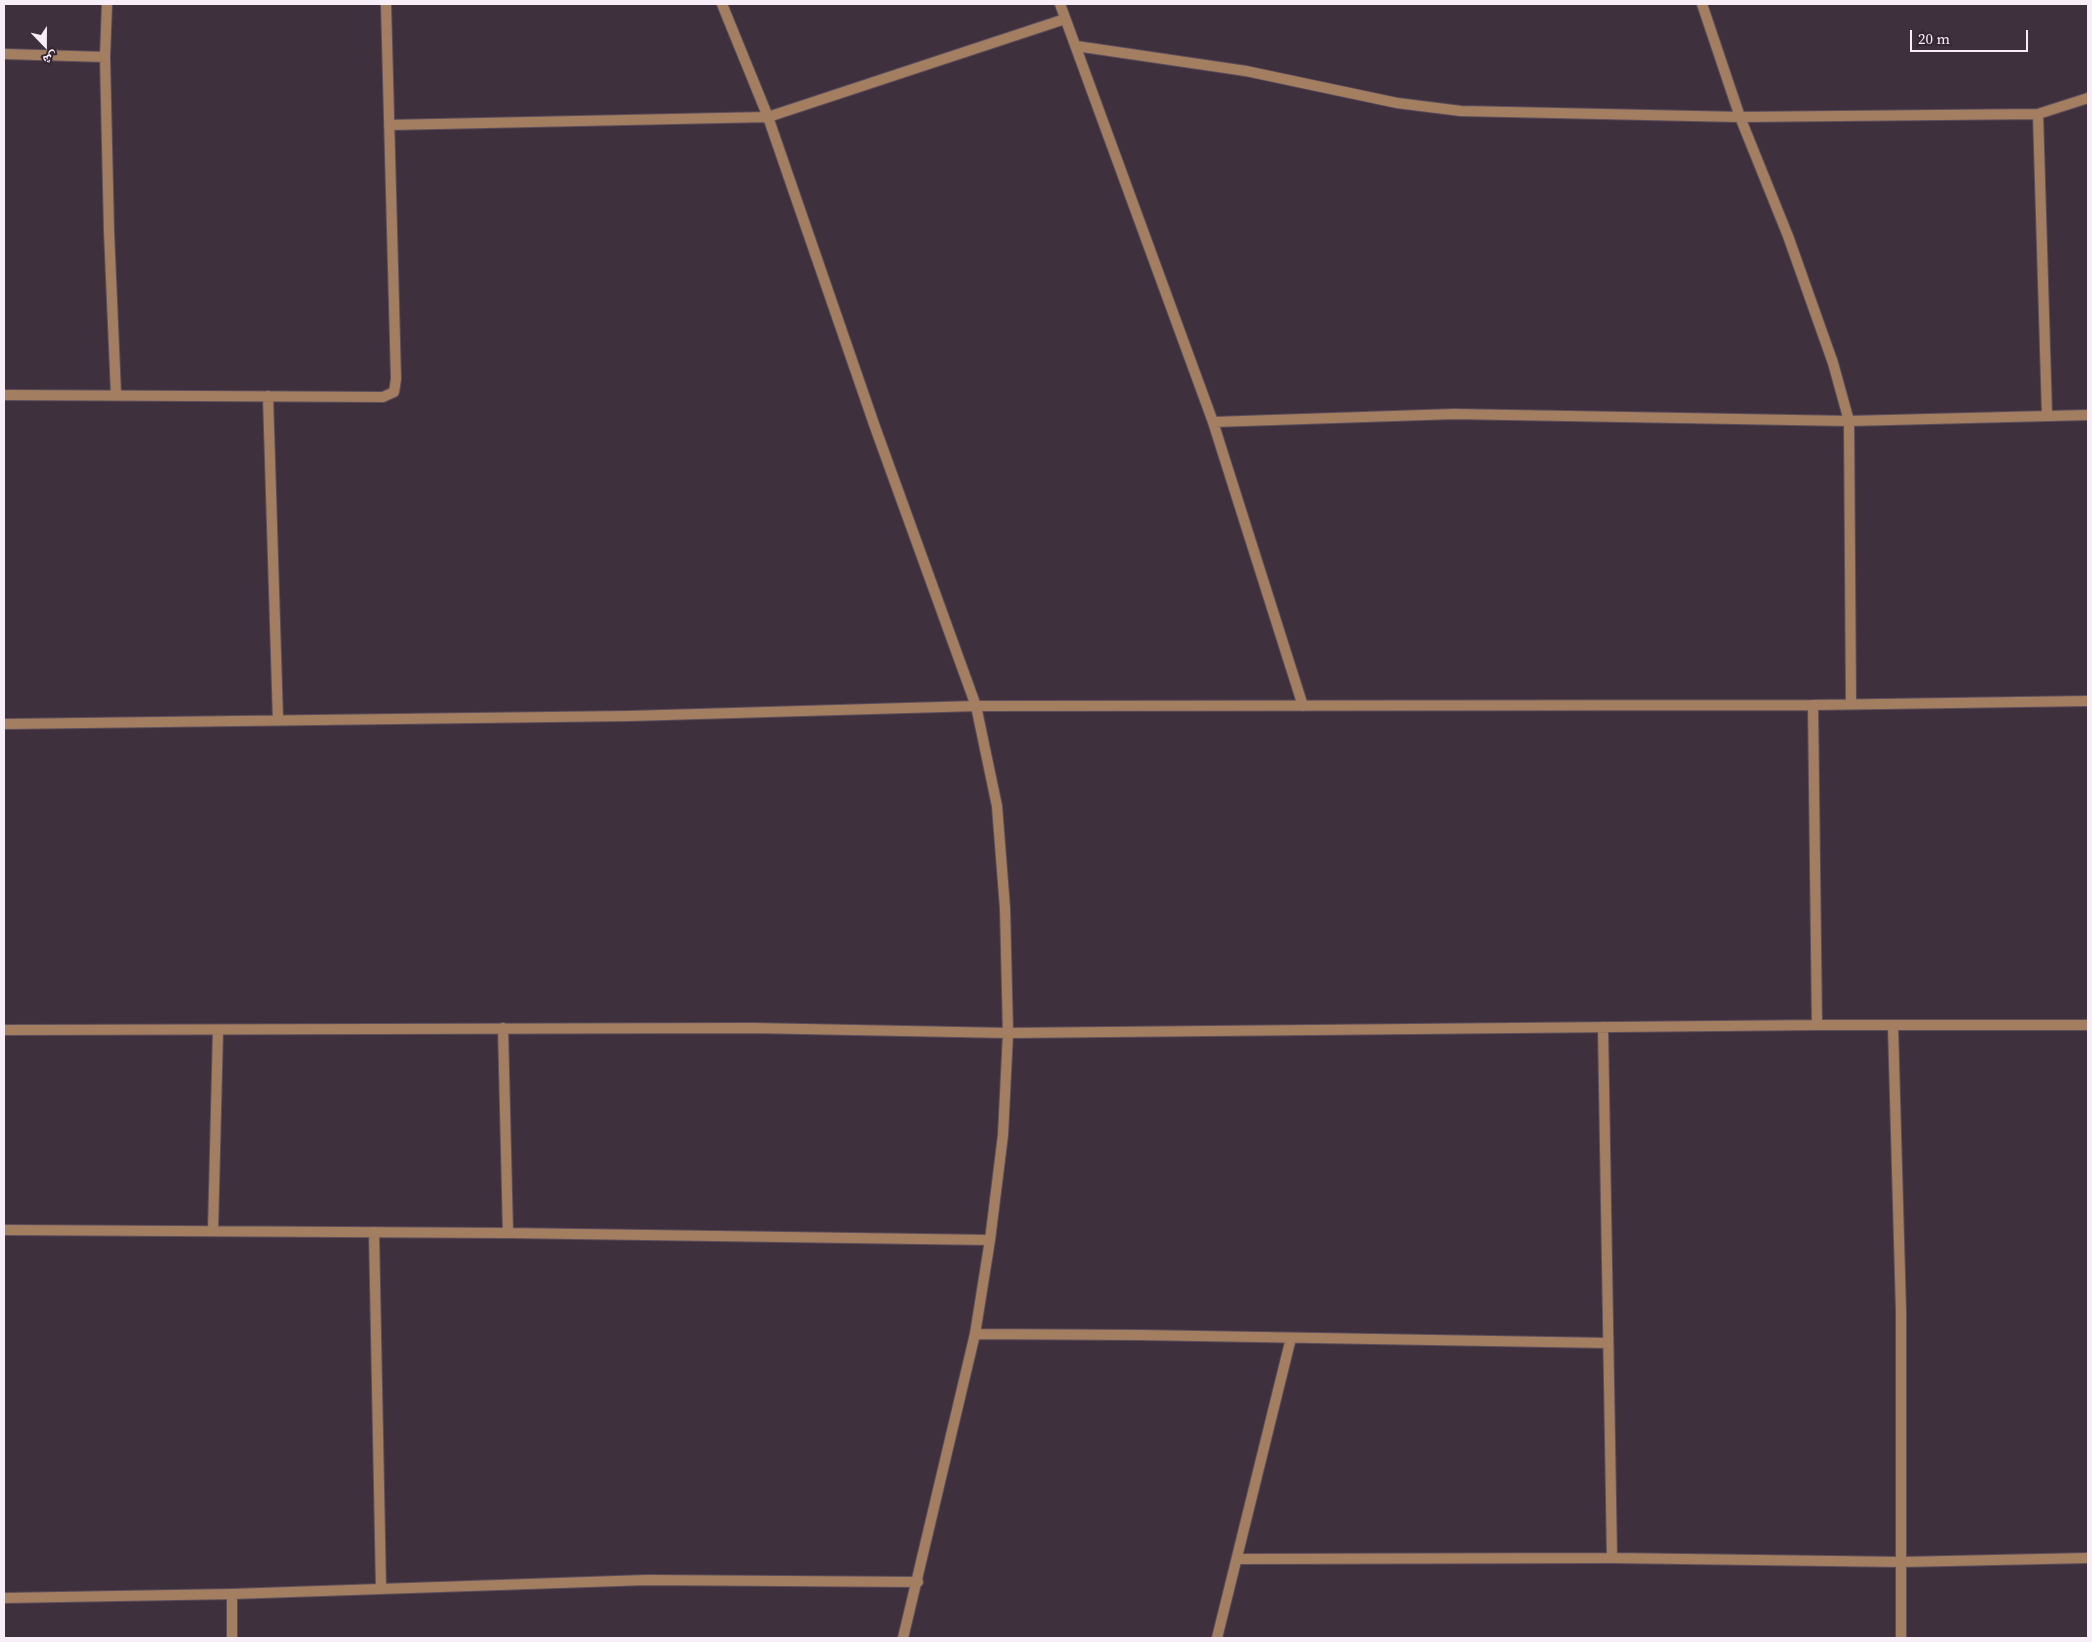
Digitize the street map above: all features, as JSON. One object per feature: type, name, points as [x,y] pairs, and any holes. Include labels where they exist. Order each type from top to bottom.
[{"type":"street","points":[[107,4],[105,57],[109,231],[116,394]]},
{"type":"street","points":[[4,395],[116,394],[383,397],[394,392],[396,379],[386,4]]},
{"type":"street","points":[[722,4],[768,116],[876,427],[976,706],[997,806],[1005,908],[1008,1033],[1003,1135],[990,1240],[975,1334],[904,1638]]},
{"type":"street","points":[[1060,4],[1213,422],[1303,706]]},
{"type":"street","points":[[1702,4],[1740,117],[1794,254],[1833,363],[1849,422],[1851,704]]},
{"type":"street","points":[[388,126],[768,116],[1065,19]]},
{"type":"street","points":[[1076,46],[1246,71],[1397,103],[1461,111],[1740,117],[2038,114],[2088,98]]},
{"type":"street","points":[[4,54],[105,57]]},
{"type":"street","points":[[2038,114],[2047,416]]},
{"type":"street","points":[[268,396],[278,720]]},
{"type":"street","points":[[1213,422],[1454,414],[1849,422],[2088,415]]},
{"type":"street","points":[[4,724],[629,716],[976,706],[1813,705],[2088,701]]},
{"type":"street","points":[[1813,705],[1817,1025]]},
{"type":"street","points":[[4,1030],[751,1028],[1008,1033],[1817,1025],[2088,1025]]},
{"type":"street","points":[[1893,1026],[1901,1311],[1901,1638]]},
{"type":"street","points":[[1603,1027],[1612,1558]]},
{"type":"street","points":[[504,1028],[508,1233]]},
{"type":"street","points":[[213,1231],[218,1030]]},
{"type":"street","points":[[4,1230],[508,1233],[990,1240]]},
{"type":"street","points":[[374,1232],[381,1589]]},
{"type":"street","points":[[975,1334],[1608,1343]]},
{"type":"street","points":[[1217,1638],[1291,1338]]},
{"type":"street","points":[[1238,1559],[1612,1558],[1902,1562],[2088,1558]]},
{"type":"street","points":[[4,1598],[232,1594],[648,1580],[918,1582]]},
{"type":"street","points":[[232,1594],[232,1638]]}]
